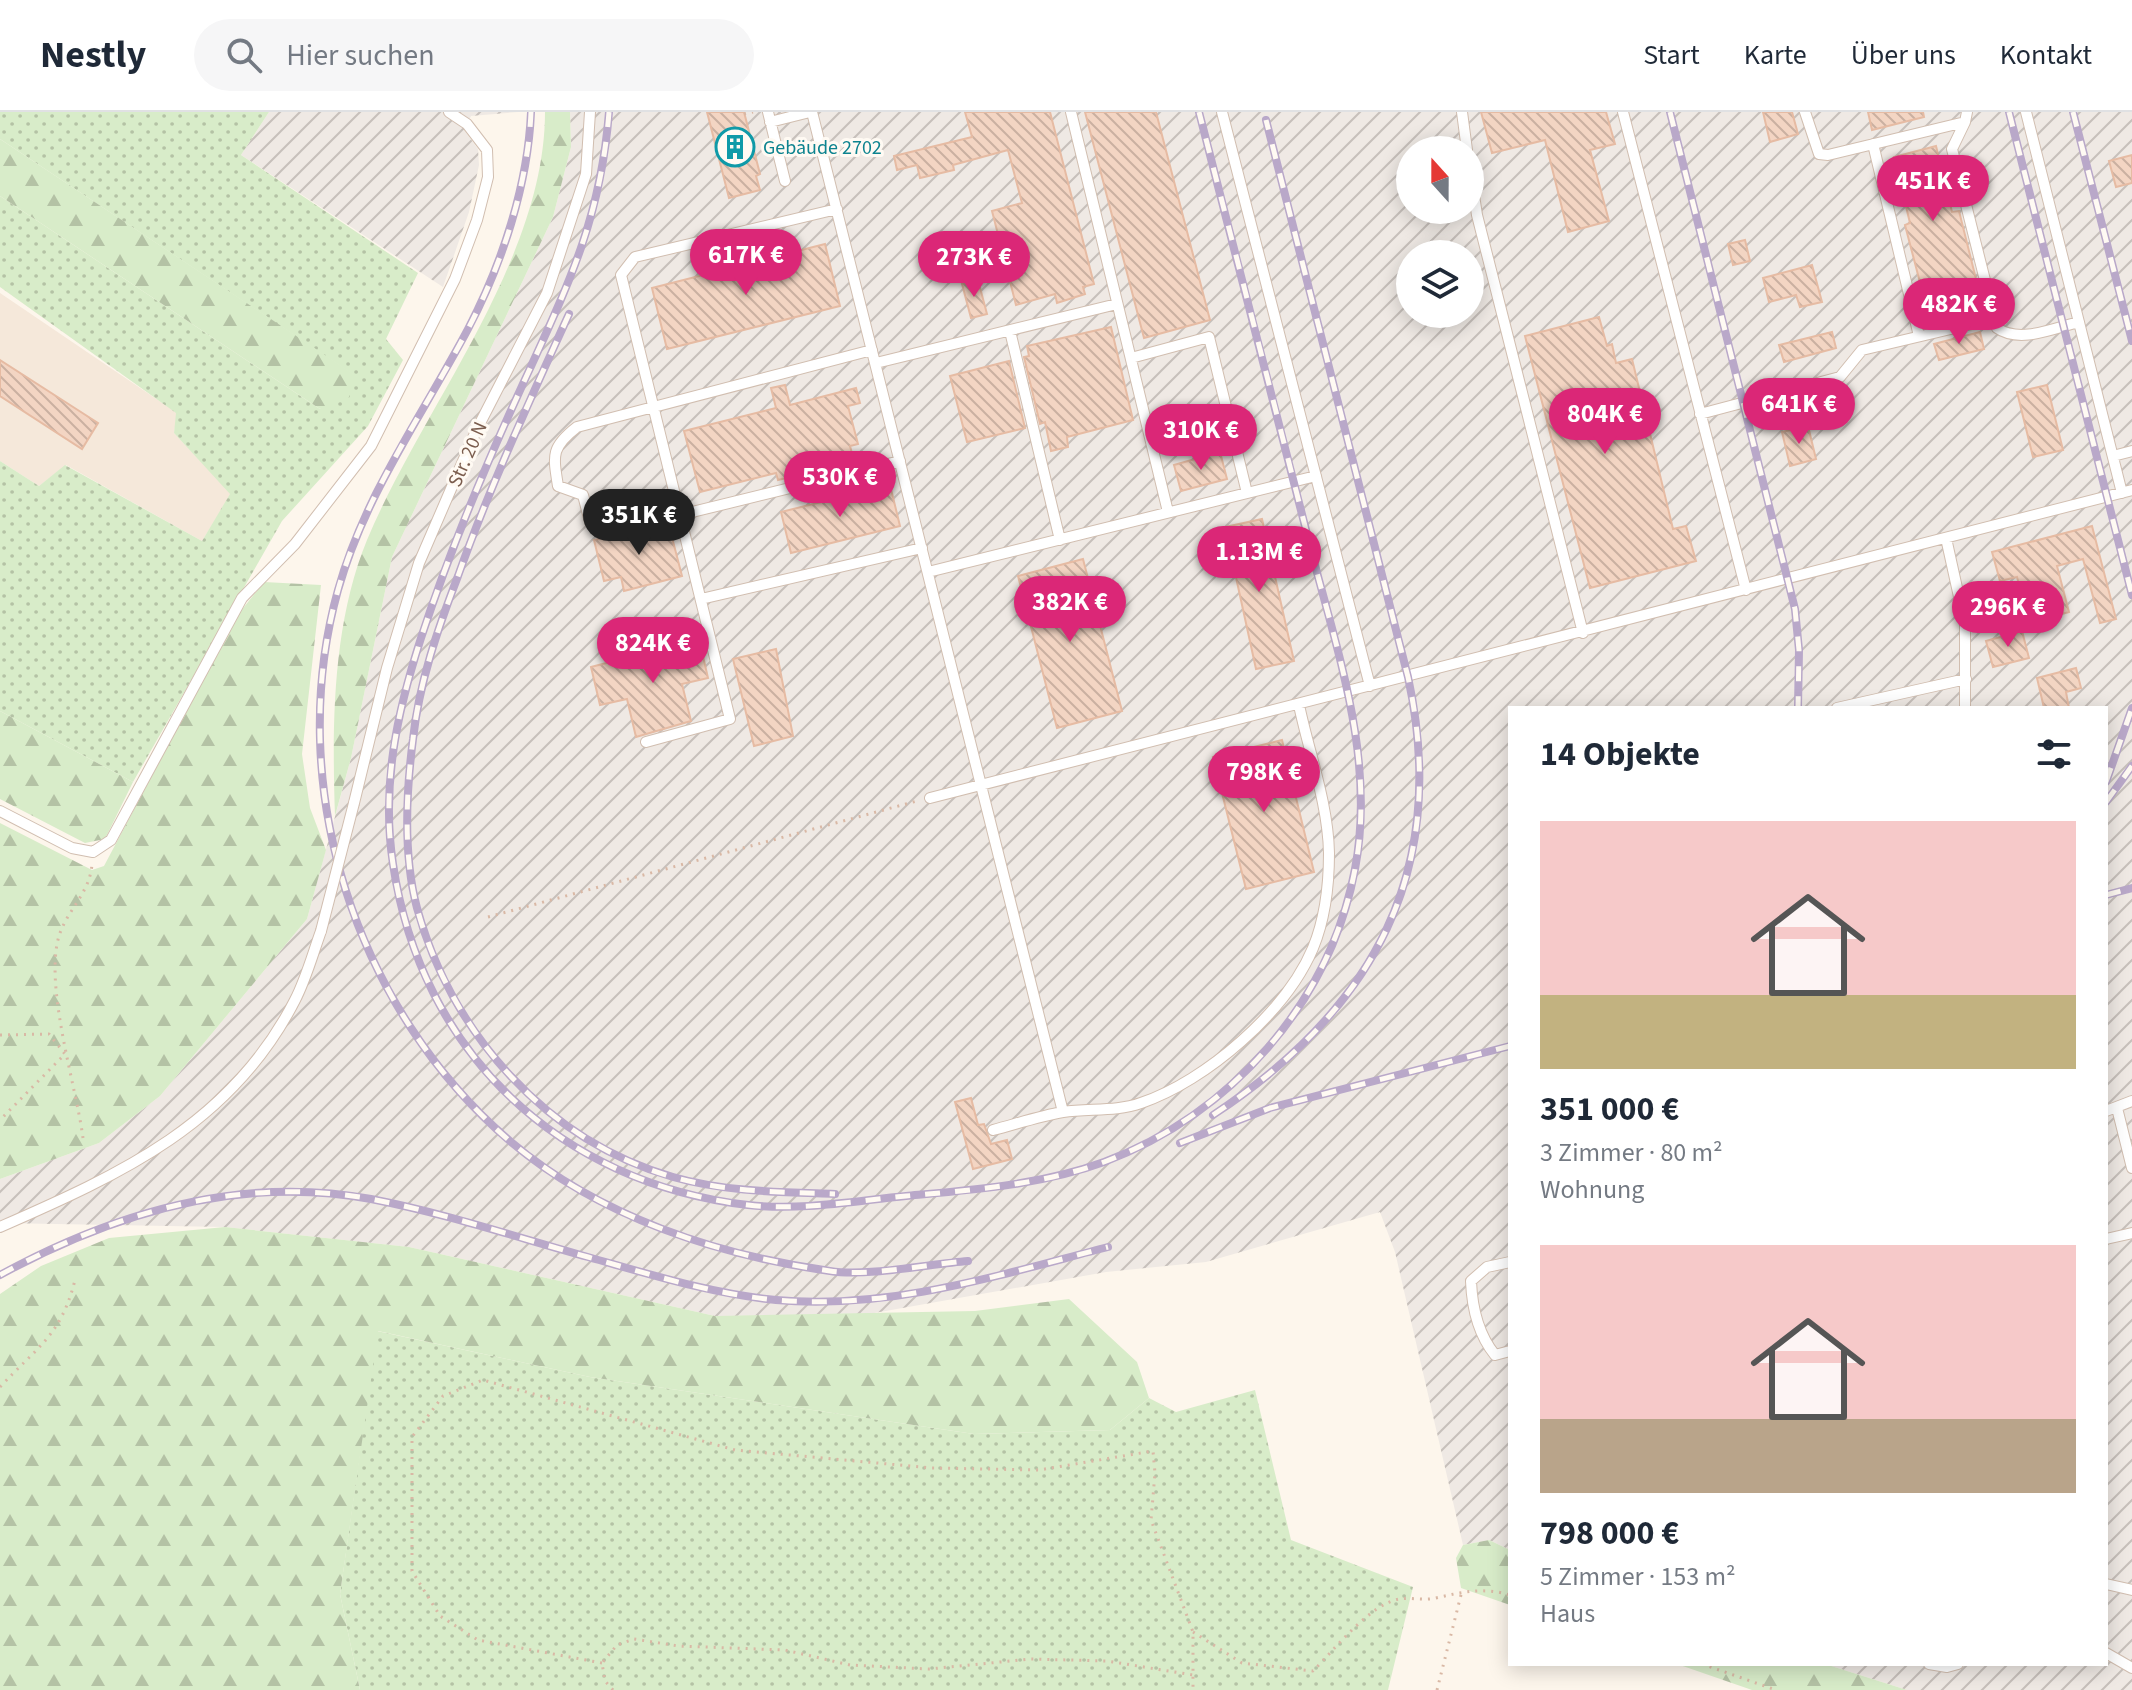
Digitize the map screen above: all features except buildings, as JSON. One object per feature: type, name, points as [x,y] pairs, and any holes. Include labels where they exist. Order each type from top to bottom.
[{"type":"lane","points":[[0,811],[72,848],[93,852],[111,840],[242,598],[295,544],[362,458],[413,368],[455,279],[477,220],[488,177],[487,150],[467,124],[449,112]]},
{"type":"lane","name":"Str. 20 N","points":[[0,1227],[142,1161],[175,1139],[221,1100],[266,1046],[296,999],[321,931],[387,668],[419,563],[476,431],[547,293],[586,174],[590,112]]},
{"type":"lane","points":[[785,181],[769,117],[811,112],[1063,1112]]},
{"type":"lane","points":[[1071,112],[1168,512]]},
{"type":"lane","points":[[1222,112],[1370,686]]},
{"type":"lane","points":[[1462,112],[1465,136]]},
{"type":"lane","points":[[1623,112],[1746,590]]},
{"type":"lane","points":[[1805,112],[1819,154],[1873,144],[1966,117]]},
{"type":"lane","points":[[930,798],[2127,492],[2113,456],[2026,112]]},
{"type":"lane","points":[[1966,117],[1952,149],[1997,328],[2007,335],[2018,336],[2079,322]]},
{"type":"lane","points":[[1873,144],[1919,336]]},
{"type":"lane","points":[[646,742],[730,719],[621,275],[635,257],[837,209]]},
{"type":"lane","points":[[1479,224],[1583,633]]},
{"type":"lane","points":[[876,363],[1117,304]]},
{"type":"lane","points":[[1700,414],[1840,377],[1862,350],[1993,319]]},
{"type":"lane","points":[[1010,331],[1060,540]]},
{"type":"lane","points":[[1131,358],[1209,337],[1247,493]]},
{"type":"lane","points":[[677,501],[590,522],[583,495],[558,486],[553,456],[559,441],[577,427],[872,350]]},
{"type":"lane","points":[[2113,456],[2132,451]]},
{"type":"lane","points":[[680,515],[900,461]]},
{"type":"lane","points":[[928,572],[1316,476]]},
{"type":"lane","points":[[1946,538],[1965,624],[1965,706]]},
{"type":"lane","points":[[701,599],[922,548]]},
{"type":"lane","points":[[1846,706],[1966,679]]},
{"type":"lane","points":[[993,1130],[1063,1112],[1138,1104],[1194,1079],[1258,1024],[1312,951],[1324,907],[1329,853],[1299,705]]},
{"type":"lane","points":[[2132,1101],[2111,1110],[2132,1168]]},
{"type":"lane","points":[[2108,1239],[2132,1233]]},
{"type":"lane","points":[[1508,1262],[1487,1267],[1471,1281],[1472,1303],[1486,1344],[1495,1355],[1508,1352]]},
{"type":"lane","points":[[2108,1584],[2132,1590]]},
{"type":"lane","points":[[2108,1654],[2132,1668]]},
{"type":"path","points":[[744,114],[753,112]]},
{"type":"path","points":[[488,917],[930,798]]},
{"type":"path","points":[[83,1138],[77,1096],[65,1054],[56,970],[59,936],[85,891],[93,852]]},
{"type":"path","points":[[0,1035],[49,1034],[65,1054]]},
{"type":"path","points":[[0,1120],[65,1054]]},
{"type":"path","points":[[0,1387],[47,1342],[67,1313],[75,1280]]},
{"type":"path","points":[[602,1663],[478,1640],[440,1616],[412,1571],[412,1437],[443,1396],[483,1380],[735,1450],[932,1468],[1039,1470],[1153,1451],[1155,1473],[1151,1520],[1193,1632],[1193,1690]]},
{"type":"path","points":[[1193,1632],[1242,1663],[1313,1671],[1378,1607],[1398,1599],[1431,1599],[1462,1591],[1493,1590],[1508,1594]]},
{"type":"path","points":[[1437,1690],[1462,1591]]},
{"type":"path","points":[[613,1690],[605,1681],[602,1663],[617,1645],[634,1639],[678,1646],[785,1650],[850,1665],[929,1669],[1031,1659],[1107,1661],[1193,1675]]},
{"type":"path","points":[[1708,1666],[1776,1690]]},
{"type":"shaded area","points":[[269,112],[518,112],[471,116],[464,130],[478,149],[479,165],[469,212],[443,287],[241,155]]},
{"type":"shaded area","points":[[570,112],[2132,112],[2132,1690],[1907,1690],[1831,1666],[2108,1666],[2108,706],[1508,706],[1508,1549],[1489,1540],[1463,1545],[1395,1252],[1380,1212],[1206,1262],[1106,1272],[863,1315],[715,1316],[409,1247],[225,1227],[0,1223],[0,1179],[99,1143],[160,1096],[307,919],[351,758],[392,557],[553,217],[571,147]]},
{"type":"shaded area","points":[[0,293],[177,413],[174,433],[231,494],[202,541],[66,465],[39,486],[0,461]]},
{"type":"green space","points":[[0,112],[269,112],[241,155],[418,273],[386,339],[403,360],[368,426],[282,521],[133,782],[0,711],[0,461],[39,486],[65,465],[202,541],[230,494],[174,433],[176,413],[0,287],[0,196],[320,409],[357,377],[0,139]]},
{"type":"green space","points":[[545,112],[570,112],[571,147],[553,217],[392,557],[351,758],[335,816],[337,676],[355,573],[391,489],[503,278],[525,223],[540,168]]},
{"type":"green space","points":[[0,139],[358,377],[348,399],[320,409],[0,196]]},
{"type":"green space","points":[[264,582],[321,585],[302,754],[310,808],[326,850],[307,919],[160,1096],[99,1143],[0,1179],[0,823],[92,870],[104,866],[236,617]]},
{"type":"green space","points":[[0,711],[133,782],[105,839],[85,843],[0,799]]},
{"type":"green space","points":[[225,1227],[409,1247],[715,1316],[975,1311],[1069,1299],[1137,1362],[1149,1398],[1110,1430],[974,1434],[590,1377],[378,1331],[340,1594],[360,1690],[0,1690],[0,1294],[41,1266],[109,1238]]},
{"type":"green space","points":[[377,1331],[590,1377],[974,1434],[1110,1430],[1149,1398],[1176,1412],[1255,1390],[1291,1540],[1413,1587],[1388,1690],[360,1690],[340,1594]]},
{"type":"green space","points":[[1489,1540],[1508,1549],[1508,1604],[1461,1588],[1456,1558],[1463,1545]]},
{"type":"green space","points":[[1683,1666],[1831,1666],[1907,1690],[1752,1690]]},
{"type":"railway","points":[[531,112],[519,196],[492,278],[468,329],[379,488],[349,555],[338,590],[323,665],[320,741],[328,816],[346,890],[374,961],[411,1028],[457,1088],[511,1142],[582,1192],[662,1229],[745,1255],[788,1264],[830,1271],[862,1272],[968,1261]]},
{"type":"railway","points":[[609,112],[597,191],[577,259],[466,516],[412,666],[398,721],[390,778],[393,864],[409,932],[434,994],[468,1049],[510,1097],[560,1137],[617,1169],[680,1192],[768,1207],[827,1205],[1031,1181],[1104,1162],[1150,1141],[1193,1115],[1233,1084],[1268,1048],[1298,1008],[1323,965],[1342,918],[1355,869],[1360,826],[1360,783],[1349,698],[1199,112]]},
{"type":"railway","points":[[1670,112],[1795,609],[1799,650],[1798,706]]},
{"type":"railway","points":[[2009,112],[2132,595]]},
{"type":"railway","points":[[2073,112],[2132,341]]},
{"type":"railway","points":[[1213,1115],[1269,1074],[1317,1029],[1357,981],[1387,929],[1407,873],[1418,812],[1418,747],[1408,677],[1266,120]]},
{"type":"railway","points":[[569,314],[483,509],[430,656],[416,718],[407,802],[409,867],[417,908],[433,954],[453,997],[479,1038],[510,1076],[545,1109],[584,1137],[627,1160],[693,1182],[753,1190],[835,1194]]},
{"type":"railway","points":[[2108,776],[2132,708]]},
{"type":"railway","points":[[2108,799],[2132,766]]},
{"type":"railway","points":[[2108,894],[2132,888]]},
{"type":"railway","points":[[1180,1143],[1270,1108],[1508,1047]]},
{"type":"railway","points":[[0,1275],[43,1253],[133,1217],[226,1196],[274,1192],[322,1193],[371,1199],[453,1218],[681,1283],[776,1300],[819,1302],[902,1295],[985,1279],[1108,1247]]},
{"type":"place","name":"Gebäude 2702","points":[[735,147]]}]
